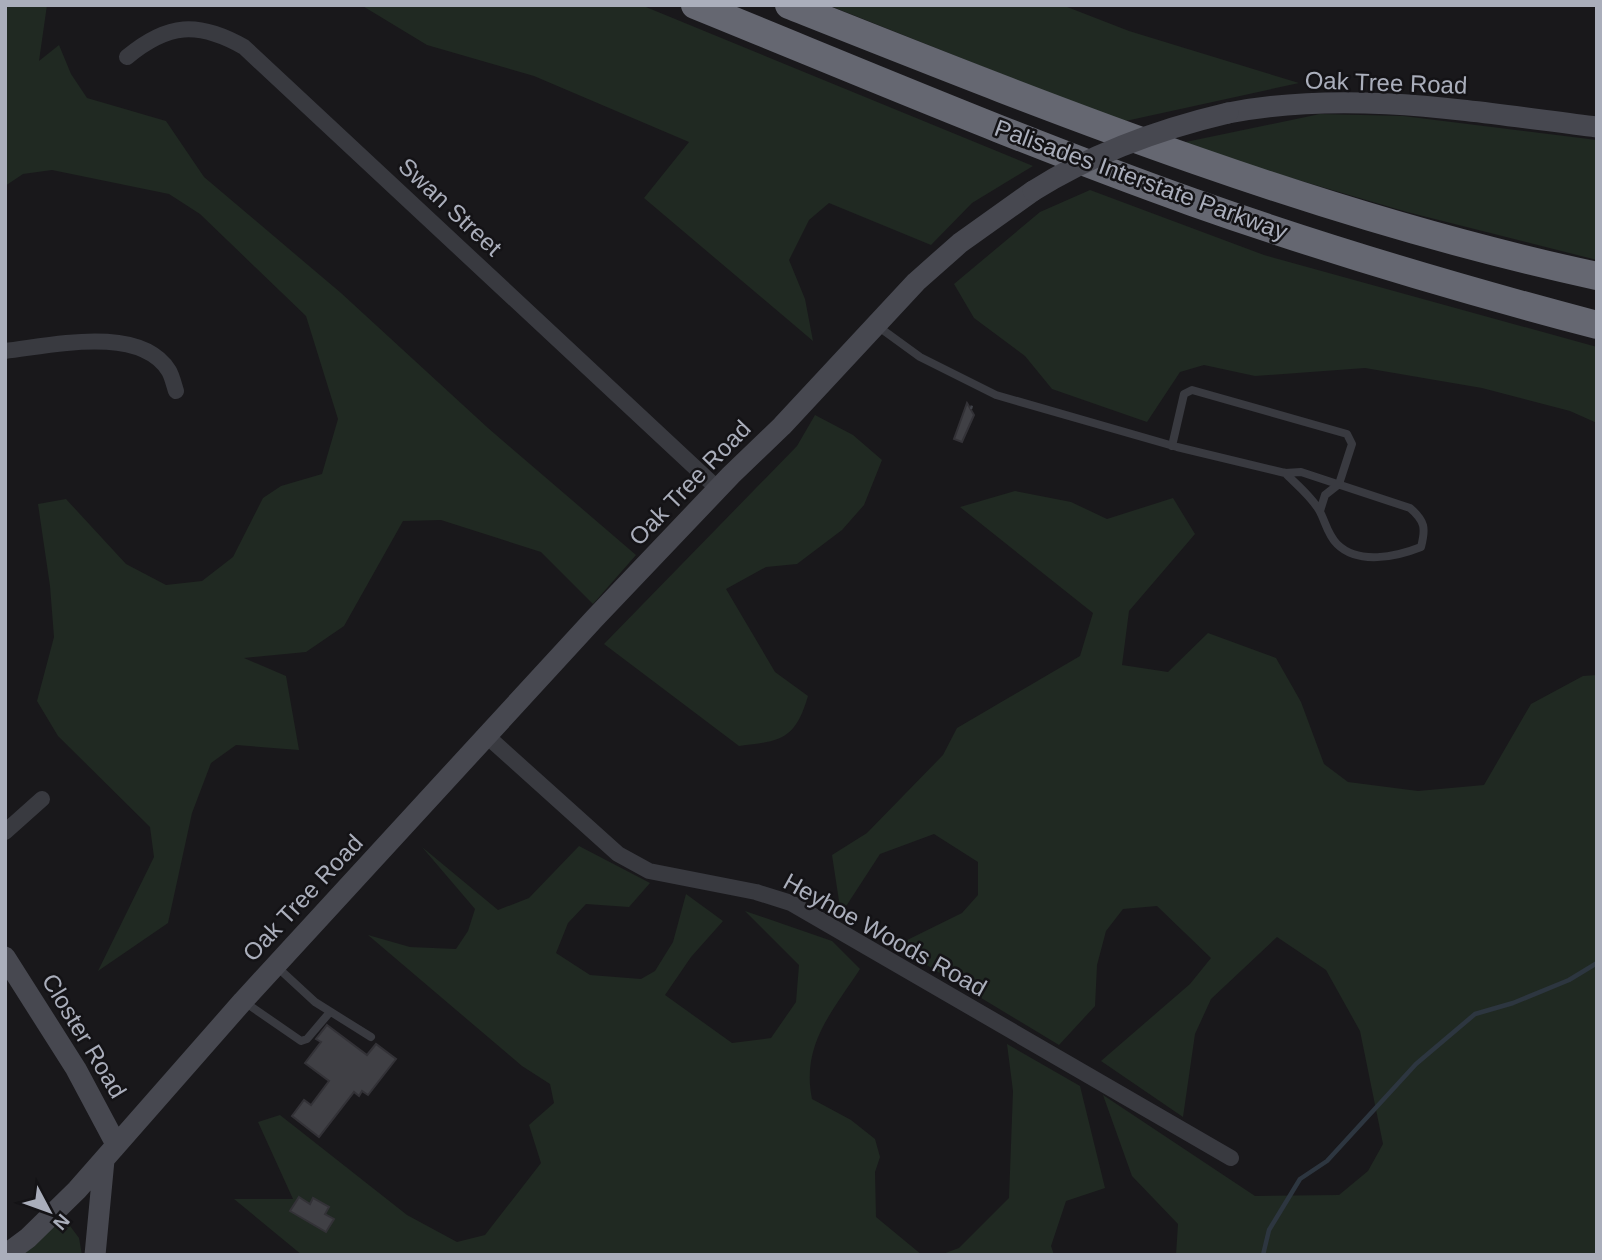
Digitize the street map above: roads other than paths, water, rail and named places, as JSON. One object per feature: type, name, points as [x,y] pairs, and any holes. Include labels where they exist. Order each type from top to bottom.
[{"type":"highway","name":"Palisades Interstate Parkway","points":[[695,5],[1064,154],[1192,202],[1392,268],[1597,325]]},
{"type":"highway","name":"Palisades Interstate Parkway","points":[[789,5],[1089,124],[1226,173],[1438,237],[1597,276]]},
{"type":"street","name":"Swan Street","points":[[127,57],[148,40],[167,32],[195,29],[218,32],[244,47],[718,489]]},
{"type":"street","name":"Oak Tree Road","points":[[5,1255],[57,1211],[243,1000],[718,489],[782,426],[936,263],[1033,191],[1124,145],[1228,113],[1312,104],[1372,103],[1597,127]]},
{"type":"street","points":[[5,351],[88,341],[123,343],[154,355],[169,371],[176,391]]},
{"type":"street","name":"Heyhoe Woods Road","points":[[488,737],[618,854],[649,871],[756,892],[791,904],[1231,1158]]},
{"type":"street","points":[[5,832],[42,799]]},
{"type":"street","name":"Closter Road","points":[[5,957],[76,1069],[110,1152]]},
{"type":"street","points":[[95,1255],[110,1152]]},
{"type":"lane","points":[[877,325],[920,357],[996,395],[1172,446],[1285,473],[1301,472],[1339,484],[1410,508],[1423,518],[1426,531],[1420,547],[1398,557],[1366,557],[1338,545],[1322,522],[1320,511],[1325,495],[1339,484],[1352,444],[1346,434],[1192,390],[1184,394],[1172,446]]},
{"type":"lane","points":[[1285,473],[1320,511]]},
{"type":"lane","points":[[276,966],[315,1002],[371,1037]]},
{"type":"lane","points":[[243,1000],[301,1041],[307,1039],[330,1012]]},
{"type":"waterway","points":[[1263,1255],[1269,1230],[1300,1179],[1327,1161],[1416,1064],[1475,1014],[1513,1003],[1569,980],[1597,963]]}]
